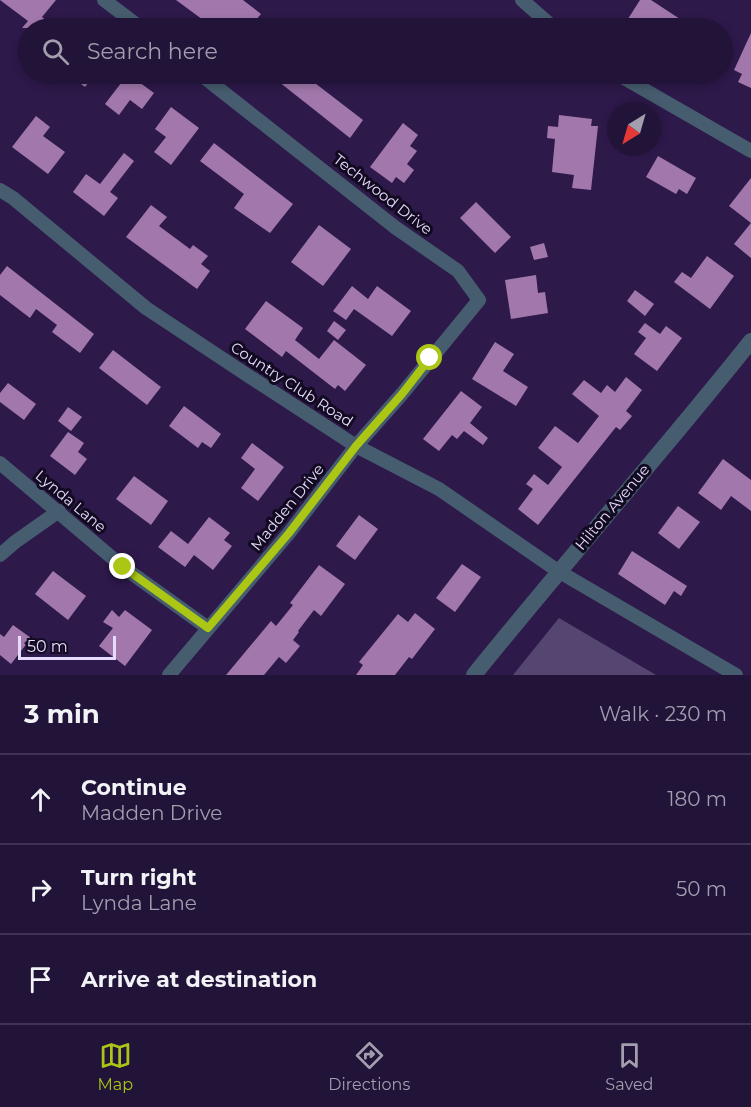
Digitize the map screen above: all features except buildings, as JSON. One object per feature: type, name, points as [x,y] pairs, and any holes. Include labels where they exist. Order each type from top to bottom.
[{"type":"street","points":[[104,0],[128,18]]},
{"type":"street","points":[[522,0],[543,18]]},
{"type":"street","name":"Techwood Drive","points":[[213,84],[396,228],[458,271],[479,300],[430,358]]},
{"type":"street","points":[[634,84],[751,151]]},
{"type":"street","name":"Country Club Road","points":[[0,190],[13,198],[146,308],[356,446],[439,489],[558,571],[736,675]]},
{"type":"street","name":"Hilton Avenue","points":[[474,675],[751,341]]},
{"type":"street","name":"Madden Drive","points":[[169,675],[289,533],[356,446],[430,358]]},
{"type":"street","name":"Lynda Lane","points":[[0,462],[123,567],[208,628]]},
{"type":"street","points":[[0,555],[59,511]]},
{"type":"shaded area","points":[[559,618],[656,675],[513,675]]},
{"type":"route","points":[[123,567],[208,628],[289,533],[356,446],[430,358]]}]
